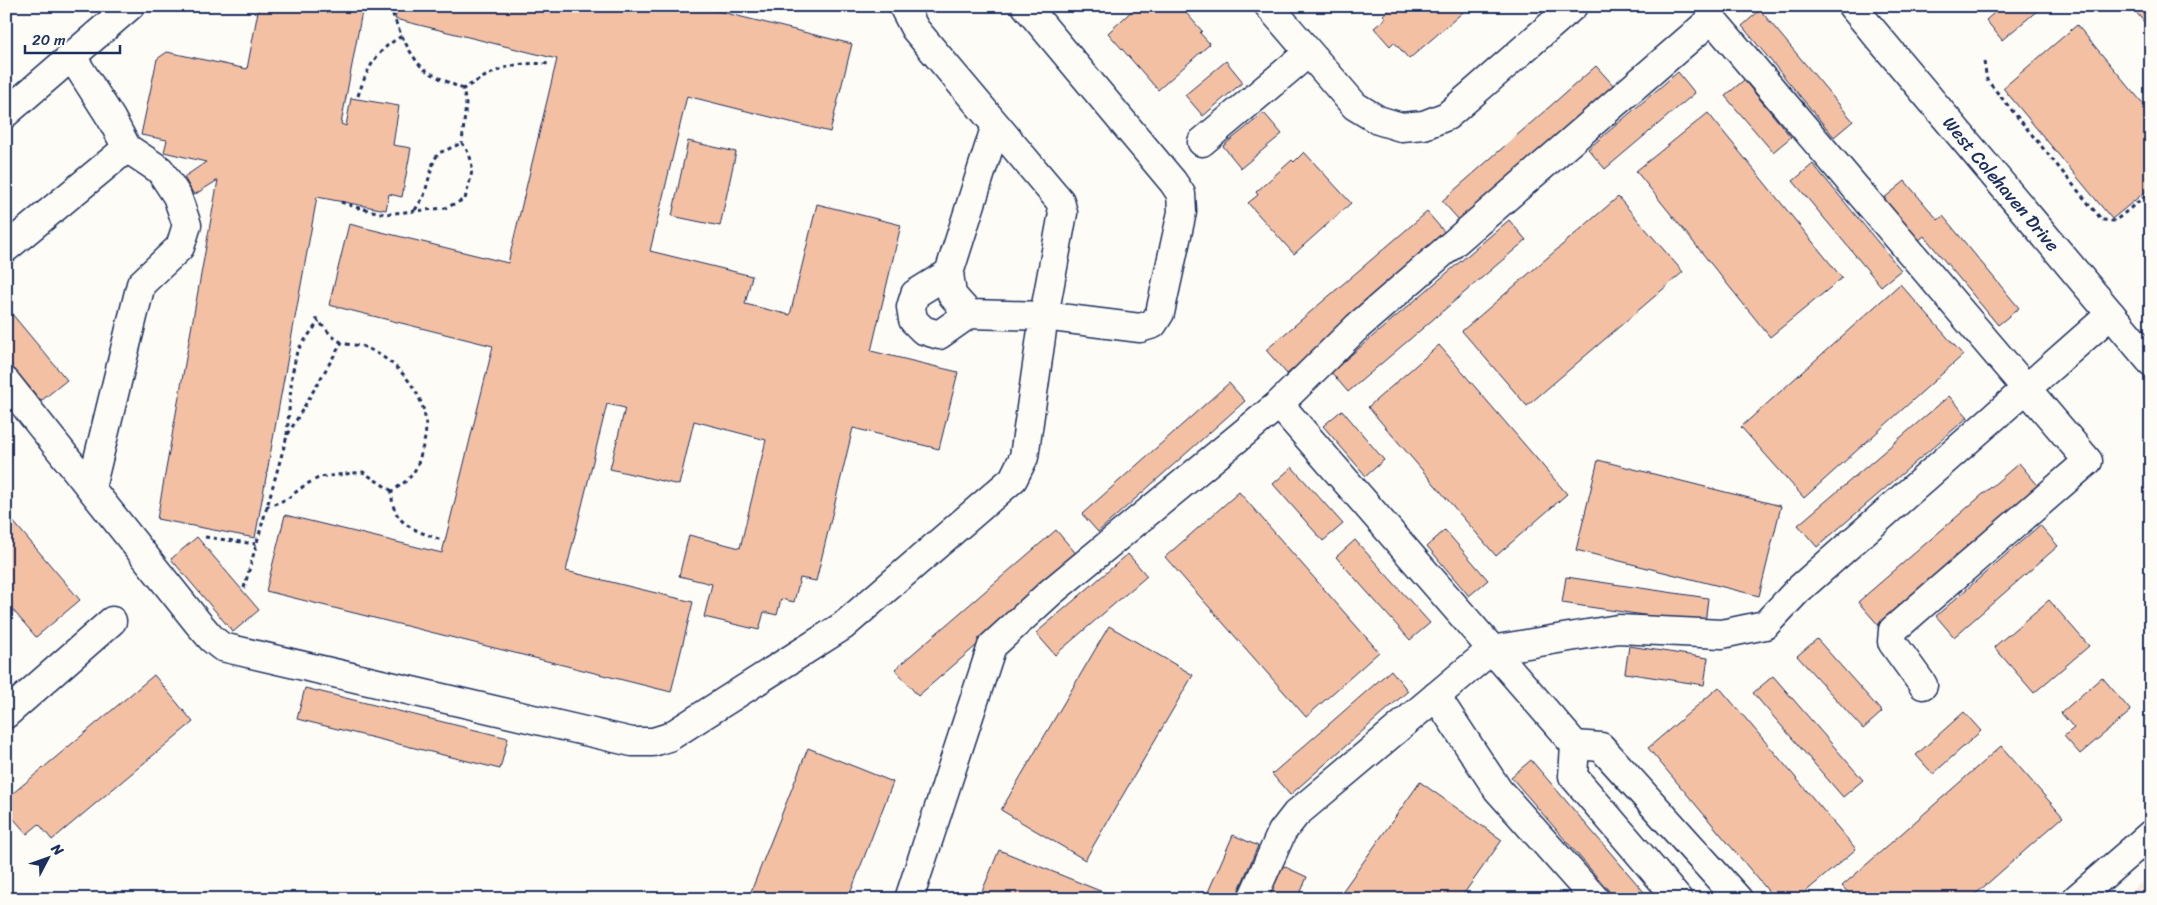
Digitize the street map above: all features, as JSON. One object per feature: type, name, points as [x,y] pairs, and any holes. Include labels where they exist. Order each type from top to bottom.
[{"type":"street","points":[[7,110],[130,6]]},
{"type":"street","points":[[6,382],[207,634],[222,647],[632,742],[653,742],[669,737],[844,626],[1012,479],[1024,457],[1044,316],[1063,213],[1060,202],[915,28],[902,6]]},
{"type":"street","points":[[949,273],[915,294],[911,307],[913,320],[923,330],[939,335],[969,314],[1044,316],[1140,328],[1153,324],[1164,302],[1182,212],[1181,194],[1026,6]]},
{"type":"street","points":[[1269,6],[1355,106],[1378,120],[1402,127],[1424,125],[1447,116],[1573,6]]},
{"type":"street","name":"West Colehaven Drive","points":[[1852,6],[2151,362]]},
{"type":"street","points":[[909,899],[992,646],[1051,592],[1279,404],[1357,327],[1712,19],[2088,461],[1893,630],[1892,642],[1923,685]]},
{"type":"street","points":[[1202,142],[1308,53]]},
{"type":"street","points":[[72,57],[111,118],[127,148],[160,170],[177,196],[186,225],[180,247],[140,284],[91,488]]},
{"type":"street","points":[[969,314],[952,295],[949,273],[996,125]]},
{"type":"street","points":[[6,248],[127,148]]},
{"type":"street","points":[[1252,899],[1282,832],[1296,814],[1491,650],[1618,629],[1722,634],[1765,625],[1798,590],[2111,314]]},
{"type":"street","points":[[1279,404],[1575,745],[1601,747],[1738,899]]},
{"type":"street","points":[[8,709],[112,621]]},
{"type":"street","points":[[1436,696],[1498,790],[1595,899]]},
{"type":"street","points":[[1575,745],[1573,776],[1678,899]]},
{"type":"street","points":[[2076,899],[2151,834]]},
{"type":"path","points":[[391,6],[392,16],[422,68],[463,89]]},
{"type":"path","points":[[358,96],[363,80],[373,60],[387,44],[402,36]]},
{"type":"path","points":[[463,89],[489,74],[506,67],[527,62],[551,64]]},
{"type":"path","points":[[1984,62],[1987,80],[2102,220],[2114,221],[2151,191]]},
{"type":"path","points":[[341,202],[385,214],[445,208],[465,199],[472,171],[472,155],[462,143],[466,104],[463,89]]},
{"type":"path","points":[[415,211],[424,196],[434,160],[438,153],[462,143]]},
{"type":"path","points":[[244,588],[286,436],[292,375],[297,351],[318,320],[342,342],[365,347],[382,356],[414,388],[424,406],[426,435],[418,464],[409,480],[392,492]]},
{"type":"path","points":[[286,436],[342,342]]},
{"type":"path","points":[[266,507],[287,499],[305,485],[320,477],[363,472],[392,492]]},
{"type":"path","points":[[392,492],[391,504],[397,517],[414,530],[441,540]]},
{"type":"path","points":[[205,537],[256,544]]},
{"type":"shaded area","points":[[2151,874],[2151,899],[2122,899]]},
{"type":"building","points":[[259,6],[363,6],[341,124],[346,126],[351,98],[399,106],[393,145],[411,148],[402,197],[389,194],[386,210],[317,197],[255,538],[157,519],[218,180],[194,195],[184,177],[206,162],[164,152],[167,140],[141,135],[157,59],[167,52],[247,69]]},
{"type":"building","points":[[398,6],[697,6],[852,44],[830,132],[687,96],[650,251],[752,276],[745,304],[790,315],[817,204],[901,225],[871,351],[958,372],[939,449],[853,428],[816,581],[800,578],[794,602],[781,599],[777,615],[764,612],[759,630],[704,617],[712,584],[679,576],[689,535],[740,548],[766,440],[694,421],[679,485],[610,469],[625,408],[607,404],[566,571],[693,602],[671,692],[266,591],[285,515],[442,553],[493,346],[329,305],[349,224],[508,263],[557,59],[395,19]]},
{"type":"building","points":[[1137,6],[1180,6],[1202,31],[1200,33],[1210,44],[1158,90],[1108,33]]},
{"type":"building","points":[[1394,6],[1470,6],[1409,59],[1394,42],[1390,46],[1374,28],[1386,18],[1383,15]]},
{"type":"building","points":[[2002,6],[2043,6],[2002,40],[1986,20]]},
{"type":"building","points":[[2141,6],[2151,6],[2151,30],[2135,11]]},
{"type":"building","points":[[1760,10],[1853,121],[1834,137],[1742,26]]},
{"type":"building","points":[[2077,25],[2151,113],[2151,187],[2112,219],[2003,88]]},
{"type":"building","points":[[1226,61],[1243,82],[1203,116],[1185,95]]},
{"type":"building","points":[[1596,66],[1614,86],[1460,221],[1442,201]]},
{"type":"building","points":[[1678,72],[1695,93],[1605,169],[1588,149]]},
{"type":"building","points":[[1744,80],[1791,137],[1773,152],[1725,96]]},
{"type":"building","points":[[1264,113],[1282,134],[1241,168],[1223,146]]},
{"type":"building","points":[[1708,113],[1842,278],[1770,337],[1636,171]]},
{"type":"building","points":[[688,141],[736,152],[720,226],[672,216]]},
{"type":"building","points":[[1304,152],[1351,203],[1294,254],[1248,203],[1258,195],[1256,192],[1292,160],[1294,162]]},
{"type":"building","points":[[1813,164],[1901,270],[1881,286],[1793,181]]},
{"type":"building","points":[[1905,181],[1938,220],[1943,216],[2019,308],[1998,325],[1924,236],[1918,241],[1883,199]]},
{"type":"building","points":[[1618,197],[1683,272],[1527,406],[1462,331]]},
{"type":"building","points":[[1427,212],[1447,235],[1287,374],[1266,350]]},
{"type":"building","points":[[1509,220],[1526,240],[1348,392],[1331,372]]},
{"type":"building","points":[[1900,284],[1963,355],[1804,498],[1741,427]]},
{"type":"building","points":[[7,308],[67,380],[41,401],[6,359]]},
{"type":"building","points":[[1439,345],[1567,494],[1496,556],[1368,407]]},
{"type":"building","points":[[1229,383],[1245,401],[1098,532],[1082,514]]},
{"type":"building","points":[[1949,396],[1968,417],[1817,547],[1798,525]]},
{"type":"building","points":[[1342,410],[1384,460],[1366,476],[1323,426]]},
{"type":"building","points":[[1598,460],[1781,506],[1759,596],[1576,550]]},
{"type":"building","points":[[2019,463],[2041,489],[1881,628],[1858,602]]},
{"type":"building","points":[[1292,467],[1343,524],[1323,541],[1273,484]]},
{"type":"building","points":[[1239,492],[1379,652],[1306,717],[1165,557]]},
{"type":"building","points":[[6,513],[80,600],[36,637],[6,602]]},
{"type":"building","points":[[2040,525],[2058,546],[1954,637],[1936,616]]},
{"type":"building","points":[[1056,530],[1079,557],[918,696],[895,669]]},
{"type":"building","points":[[1445,530],[1488,580],[1469,596],[1427,546]]},
{"type":"building","points":[[197,537],[259,610],[233,632],[171,559]]},
{"type":"building","points":[[1355,540],[1430,623],[1410,640],[1336,557]]},
{"type":"building","points":[[1128,554],[1147,576],[1055,655],[1036,633]]},
{"type":"building","points":[[1566,577],[1708,598],[1705,624],[1562,603]]},
{"type":"building","points":[[2049,600],[2089,646],[2034,693],[1994,647]]},
{"type":"building","points":[[1109,626],[1193,675],[1085,860],[1001,810]]},
{"type":"building","points":[[1817,639],[1882,712],[1863,729],[1797,656]]},
{"type":"building","points":[[1629,646],[1708,658],[1704,685],[1625,673]]},
{"type":"building","points":[[1391,670],[1408,691],[1290,795],[1272,774]]},
{"type":"building","points":[[154,675],[193,722],[52,840],[39,824],[27,834],[6,810],[6,799]]},
{"type":"building","points":[[1773,676],[1863,780],[1843,797],[1753,693]]},
{"type":"building","points":[[2102,677],[2131,711],[2080,754],[2064,736],[2074,728],[2061,713]]},
{"type":"building","points":[[1719,687],[1856,849],[1797,899],[1775,899],[1648,748]]},
{"type":"building","points":[[305,688],[508,738],[500,769],[297,719]]},
{"type":"building","points":[[1964,712],[1981,731],[1933,774],[1916,755]]},
{"type":"building","points":[[2001,746],[2063,817],[1970,899],[1854,899],[1842,886]]},
{"type":"building","points":[[808,748],[893,782],[848,899],[748,899]]},
{"type":"building","points":[[1531,760],[1650,899],[1616,899],[1511,777]]},
{"type":"building","points":[[1420,782],[1502,840],[1460,899],[1337,899]]},
{"type":"building","points":[[1233,835],[1258,846],[1235,899],[1205,899]]},
{"type":"building","points":[[999,850],[1120,899],[979,899]]},
{"type":"building","points":[[1283,866],[1307,877],[1298,899],[1268,899]]}]
